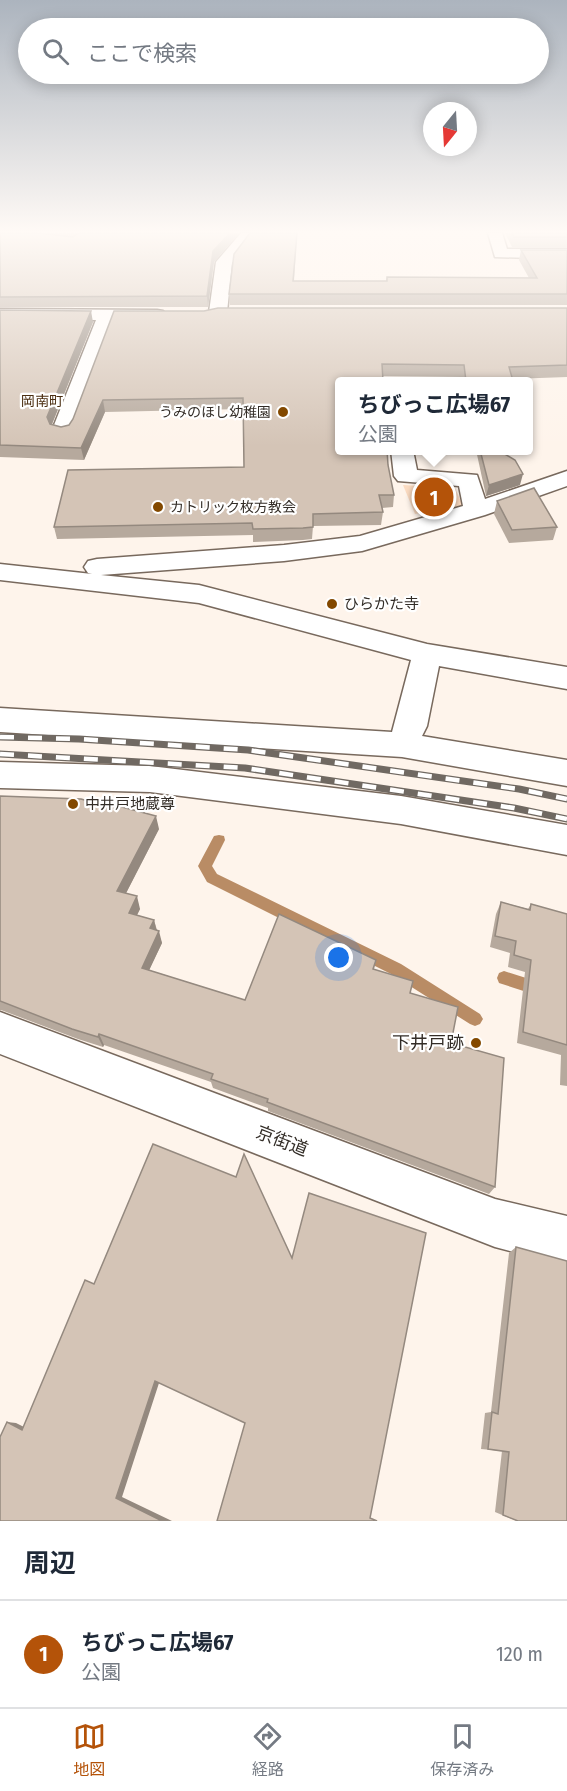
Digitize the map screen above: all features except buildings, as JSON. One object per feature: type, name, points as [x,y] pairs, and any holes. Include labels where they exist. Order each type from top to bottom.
[{"type":"street","points":[[214,304],[212,313],[241,312]]},
{"type":"street","points":[[0,314],[173,315]]},
{"type":"street","points":[[63,430],[107,314]]},
{"type":"street","points":[[403,455],[406,476],[469,480],[476,510]]},
{"type":"street","points":[[12,573],[284,553],[362,543],[563,486]]},
{"type":"street","points":[[12,573],[199,594],[427,654],[567,678]]},
{"type":"street","points":[[402,746],[411,726],[427,654]]},
{"type":"street","points":[[0,720],[402,746],[567,773]]},
{"type":"street","points":[[0,775],[150,779],[401,810],[567,840]]},
{"type":"street","name":"京街道","points":[[0,1033],[495,1223],[567,1241]]},
{"type":"shaded area","points":[[403,485],[455,488],[463,506],[415,514]]},
{"type":"waterway","points":[[219,840],[205,866],[212,878],[396,969],[475,1019]]},
{"type":"waterway","points":[[504,978],[567,998]]},
{"type":"railway","points":[[0,737],[79,739],[248,750],[519,789],[567,799]]},
{"type":"railway","points":[[0,754],[245,768],[514,808],[567,819]]},
{"type":"place","name":"うみのほし幼稚園","points":[[283,412]]},
{"type":"place","name":"ちびっこ広場67","points":[[434,497]]},
{"type":"place","name":"カトリック枚方教会","points":[[158,507]]},
{"type":"place","name":"ひらかた寺","points":[[332,604]]},
{"type":"place","name":"中井戸地蔵尊","points":[[73,804]]},
{"type":"place","name":"下井戸跡","points":[[476,1043]]},
{"type":"district","name":"岡南町","points":[[42,401]]}]
